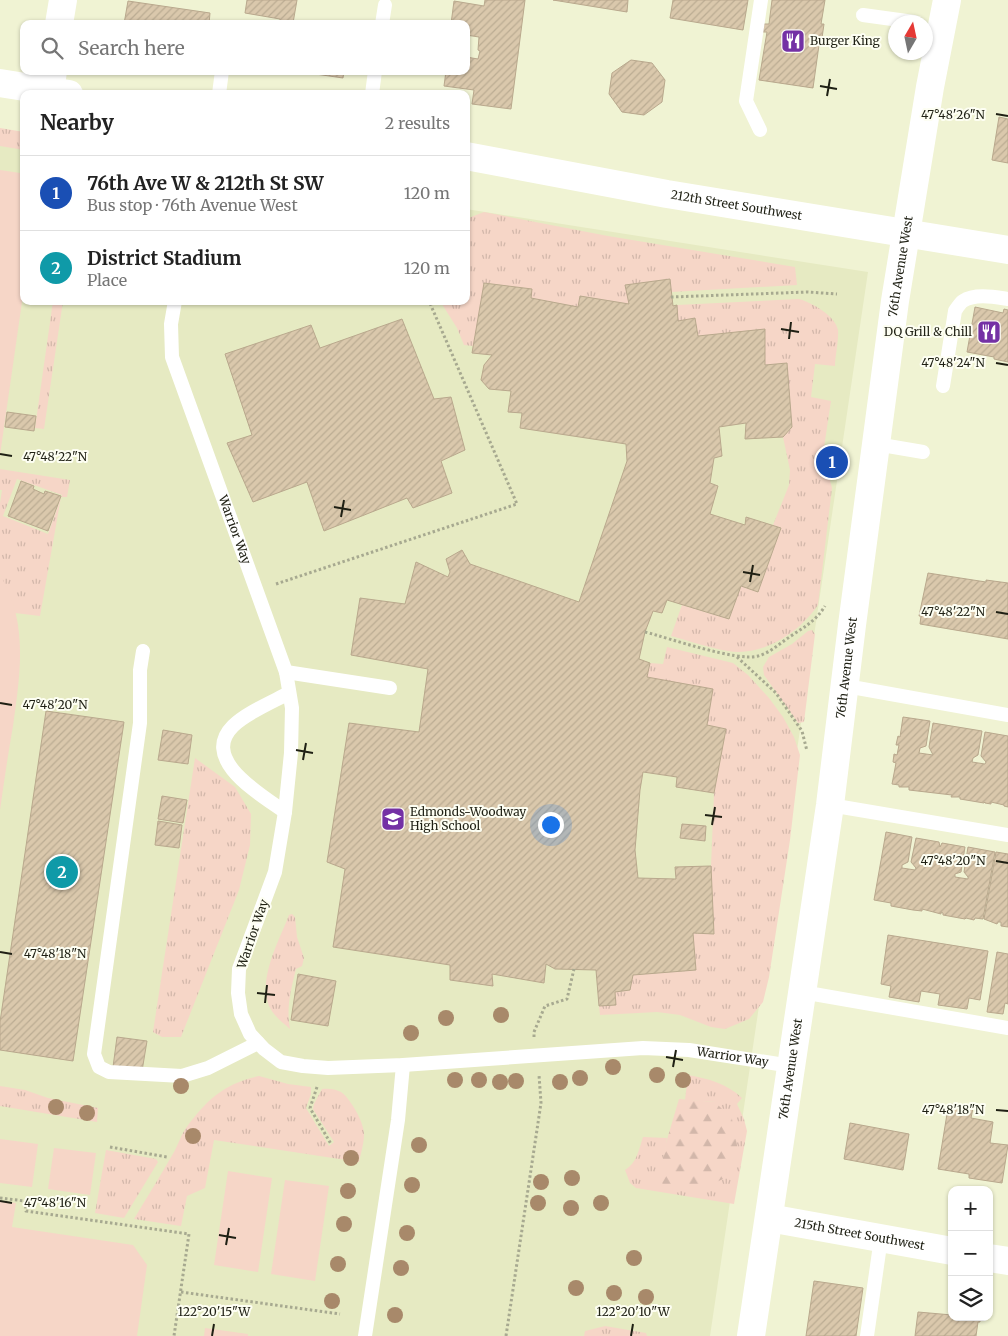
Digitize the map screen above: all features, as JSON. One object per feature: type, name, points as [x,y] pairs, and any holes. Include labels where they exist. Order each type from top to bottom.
[{"type":"street","points":[[60,20],[63,0]]},
{"type":"street","name":"76th Avenue West","points":[[751,1336],[830,805],[895,301],[934,25],[947,0]]},
{"type":"street","points":[[0,83],[57,85]]},
{"type":"street","name":"212th Street Southwest","points":[[470,157],[667,194],[1008,250]]},
{"type":"street","name":"215th Street Southwest","points":[[769,1218],[948,1250]]},
{"type":"street","points":[[993,1259],[1008,1261]]},
{"type":"lane","points":[[760,130],[746,101],[761,0]]},
{"type":"lane","points":[[383,20],[385,5]]},
{"type":"lane","points":[[863,16],[888,19]]},
{"type":"lane","points":[[219,90],[221,75]]},
{"type":"lane","points":[[373,90],[374,75]]},
{"type":"lane","points":[[943,386],[955,311],[962,301],[974,297],[1008,299]]},
{"type":"lane","name":"Warrior Way","points":[[174,305],[171,324],[172,357],[286,672],[292,708],[291,752],[285,812],[275,872],[239,969],[238,993],[241,1014],[250,1034],[281,1062],[328,1068],[402,1065],[643,1048],[689,1050],[791,1066]]},
{"type":"lane","points":[[876,444],[923,452]]},
{"type":"lane","points":[[143,651],[140,670],[140,723],[94,1054],[99,1067],[109,1072],[182,1076],[208,1068],[258,1043]]},
{"type":"lane","points":[[286,672],[390,688]]},
{"type":"lane","points":[[846,686],[1008,715]]},
{"type":"lane","points":[[285,812],[234,773],[225,760],[223,747],[232,727],[289,693]]},
{"type":"lane","points":[[830,805],[1008,835]]},
{"type":"lane","points":[[802,992],[1008,1028]]},
{"type":"lane","points":[[365,1336],[398,1120],[402,1065]]},
{"type":"lane","points":[[867,1336],[881,1238]]},
{"type":"path","points":[[672,297],[808,292],[838,294]]},
{"type":"path","points":[[257,590],[517,504],[431,305]]},
{"type":"path","points":[[645,632],[737,656],[757,657],[770,651],[818,618],[825,606]]},
{"type":"path","points":[[737,656],[776,693],[802,731],[807,751]]},
{"type":"path","points":[[506,1336],[541,1103],[534,1032],[545,1006],[566,1000],[574,969]]},
{"type":"path","points":[[319,1082],[310,1108],[331,1144]]},
{"type":"path","points":[[110,1147],[168,1157]]},
{"type":"path","points":[[0,1198],[25,1201],[26,1211],[189,1234],[174,1336]]},
{"type":"path","points":[[181,1292],[340,1314]]},
{"type":"shaded area","name":"Edmonds-Woodway High School","points":[[0,136],[20,138],[20,305],[470,305],[470,210],[868,272],[710,1336],[0,1336]]},
{"type":"green space","points":[[0,128],[20,131],[20,149],[0,146]]},
{"type":"green space","points":[[0,170],[20,173],[20,305],[22,305],[0,455]]},
{"type":"green space","points":[[484,212],[608,236],[795,267],[797,285],[671,292],[669,279],[626,285],[629,304],[580,296],[578,307],[531,298],[531,289],[485,283],[473,346],[464,345],[457,328],[443,305],[470,305],[470,217]]},
{"type":"green space","points":[[799,299],[810,303],[828,315],[838,330],[835,366],[815,364],[811,397],[831,401],[823,454],[832,488],[818,605],[801,625],[779,641],[754,650],[728,651],[671,636],[682,605],[729,619],[741,586],[758,592],[781,528],[773,525],[789,485],[790,470],[783,437],[792,427],[787,363],[765,365],[765,329],[698,336],[695,318],[678,321],[677,305]]},
{"type":"green space","points":[[52,305],[62,305],[44,429],[35,428]]},
{"type":"green space","points":[[0,469],[70,480],[67,497],[61,497],[62,495],[17,479],[3,516],[48,534],[61,499],[40,616],[15,613],[0,575],[0,503],[2,490],[0,490]]},
{"type":"green space","points":[[0,575],[15,611],[19,630],[20,668],[0,810]]},
{"type":"green space","points":[[812,630],[815,634],[804,722],[798,723],[764,675],[763,667],[769,657]]},
{"type":"green space","points":[[667,647],[733,663],[748,675],[783,717],[794,737],[800,755],[790,840],[769,977],[763,1002],[749,1019],[725,1029],[711,1027],[680,1015],[657,1012],[600,1015],[599,1006],[616,1005],[615,992],[630,990],[633,975],[696,970],[693,933],[714,934],[711,866],[714,793],[726,729],[707,725],[647,677],[650,663],[663,664]]},
{"type":"green space","points":[[195,758],[235,787],[251,814],[250,845],[239,890],[181,1037],[162,1037],[153,1032]]},
{"type":"green space","points":[[292,914],[295,917],[297,937],[304,958],[302,966],[296,969],[291,992],[289,1006],[290,1029],[269,1006],[266,984],[275,948],[289,915]]},
{"type":"green space","points":[[688,1075],[717,1082],[742,1098],[737,1104],[747,1131],[734,1204],[636,1188],[630,1183],[625,1170],[635,1160],[643,1137],[667,1138],[661,1183],[715,1102],[685,1100]]},
{"type":"green space","points":[[259,1076],[288,1084],[311,1087],[311,1094],[306,1108],[329,1146],[334,1142],[313,1109],[314,1104],[322,1089],[337,1090],[345,1095],[353,1105],[363,1129],[364,1141],[359,1162],[214,1140],[205,1188],[187,1196],[181,1226],[134,1219],[193,1118],[209,1101],[226,1088]]},
{"type":"green space","points":[[0,1086],[25,1090],[48,1098],[98,1108],[97,1122],[0,1106]]},
{"type":"green space","points":[[679,1099],[715,1102],[732,1119],[739,1156],[723,1179],[695,1192],[660,1183],[666,1143]]},
{"type":"green space","points":[[0,1139],[38,1144],[32,1187],[0,1183]]},
{"type":"green space","points":[[54,1148],[96,1153],[90,1195],[48,1189]]},
{"type":"green space","points":[[106,1150],[156,1159],[158,1162],[124,1218],[95,1213]]},
{"type":"green space","points":[[228,1171],[272,1178],[258,1272],[214,1265]]},
{"type":"green space","points":[[285,1180],[329,1186],[315,1281],[271,1274]]},
{"type":"green space","points":[[0,1201],[16,1203],[12,1227],[133,1245],[147,1265],[137,1336],[0,1336]]},
{"type":"green space","points":[[605,1326],[646,1333],[647,1336],[584,1336],[585,1331]]},
{"type":"green space","points":[[205,1328],[248,1334],[248,1336],[204,1336]]},
{"type":"building","points":[[247,0],[297,0],[294,20],[280,20],[245,13]]},
{"type":"building","points":[[485,0],[525,0],[511,109],[472,104],[474,90],[444,86],[445,75],[470,75],[470,58],[478,59],[480,51],[478,50],[479,37],[470,36],[470,20],[452,20],[454,1],[484,6]]},
{"type":"building","points":[[553,0],[628,0],[627,12]]},
{"type":"building","points":[[673,0],[748,0],[743,30],[670,18]]},
{"type":"building","name":"Burger King","points":[[772,0],[825,0],[821,24],[824,24],[813,88],[759,80],[767,32],[763,32],[764,24],[769,24]]},
{"type":"building","points":[[128,1],[210,13],[209,20],[125,20]]},
{"type":"building","points":[[631,60],[652,63],[665,80],[662,102],[644,115],[622,112],[609,94],[612,73]]},
{"type":"building","points":[[322,75],[343,75],[343,78]]},
{"type":"building","points":[[999,117],[1008,119],[1008,163],[992,160]]},
{"type":"building","points":[[670,279],[673,306],[677,305],[678,321],[695,318],[698,336],[765,329],[765,365],[787,363],[792,427],[783,437],[745,439],[746,423],[719,427],[722,456],[714,458],[710,483],[718,486],[710,514],[745,525],[746,517],[781,528],[758,592],[741,586],[729,619],[667,600],[662,613],[653,611],[645,632],[639,659],[650,663],[647,677],[713,689],[707,725],[726,729],[714,793],[676,787],[677,777],[643,772],[640,790],[635,850],[638,878],[676,879],[675,867],[711,866],[714,934],[693,933],[696,970],[633,975],[630,990],[615,992],[616,1005],[599,1006],[596,970],[555,969],[546,964],[544,983],[492,974],[493,986],[450,980],[450,965],[333,947],[345,869],[327,862],[349,723],[419,732],[428,669],[351,655],[360,598],[405,604],[416,562],[448,577],[450,572],[446,559],[462,550],[470,564],[579,602],[627,461],[626,444],[520,428],[522,413],[508,412],[511,391],[489,389],[481,380],[484,365],[492,355],[472,353],[484,283],[532,289],[531,298],[578,307],[580,296],[629,304],[625,285]]},
{"type":"building","name":"DQ Grill & Chill","points":[[975,307],[1003,313],[1004,309],[1008,310],[1008,362],[994,359],[994,357],[967,352]]},
{"type":"building","points":[[402,319],[434,399],[451,397],[465,450],[441,461],[452,493],[413,508],[407,498],[324,531],[307,482],[253,502],[227,443],[252,435],[225,354],[311,325],[320,348]]},
{"type":"building","points":[[7,412],[36,416],[34,431],[5,427]]},
{"type":"building","points":[[21,481],[34,486],[33,489],[44,494],[45,491],[61,496],[48,531],[8,516]]},
{"type":"building","points":[[928,573],[986,582],[986,580],[1008,583],[1008,639],[920,624],[921,616],[919,616]]},
{"type":"building","points":[[46,711],[124,722],[73,1061],[0,1050],[0,1022]]},
{"type":"building","points":[[903,717],[930,721],[926,746],[920,748],[919,753],[933,755],[929,747],[933,723],[982,731],[978,755],[973,758],[972,762],[985,764],[986,762],[981,756],[985,732],[1008,736],[1008,807],[991,802],[991,804],[960,799],[960,797],[951,797],[952,795],[909,790],[909,787],[899,787],[899,785],[892,784],[896,763],[893,762],[894,754],[897,755],[899,745],[896,745],[898,736],[900,737]]},
{"type":"building","points":[[163,730],[192,735],[188,764],[158,760]]},
{"type":"building","points":[[162,796],[187,800],[183,823],[158,819]]},
{"type":"building","points":[[158,821],[182,825],[179,848],[155,845]]},
{"type":"building","points":[[682,824],[706,826],[705,841],[680,838]]},
{"type":"building","points":[[886,832],[912,837],[908,862],[902,865],[902,868],[915,870],[916,868],[911,862],[916,838],[939,842],[940,847],[942,843],[965,847],[961,872],[955,874],[955,877],[968,879],[964,872],[968,847],[995,852],[983,919],[965,919],[943,915],[941,912],[941,914],[922,909],[922,911],[913,910],[891,906],[891,903],[874,900]]},
{"type":"building","points":[[996,852],[1008,854],[1008,927],[1001,926],[1001,922],[997,924],[984,919]]},
{"type":"building","points":[[888,935],[988,951],[980,1000],[969,998],[967,1009],[938,1005],[940,994],[921,991],[919,1002],[889,997],[891,986],[881,984]]},
{"type":"building","points":[[997,952],[1008,954],[1008,1004],[1005,1003],[1003,1014],[987,1012]]},
{"type":"building","points":[[298,974],[336,981],[328,1026],[291,1020]]},
{"type":"building","points":[[117,1037],[147,1041],[142,1071],[113,1067]]},
{"type":"building","points":[[951,1104],[973,1108],[971,1118],[993,1122],[990,1143],[1008,1145],[1002,1183],[969,1178],[969,1174],[938,1169],[947,1114],[949,1115]]},
{"type":"building","points":[[850,1123],[909,1134],[903,1170],[844,1159]]},
{"type":"building","points":[[814,1281],[863,1288],[856,1336],[806,1336]]},
{"type":"building","points":[[918,1312],[948,1315],[948,1321],[980,1321],[978,1322],[976,1336],[915,1336]]},
{"type":"place","name":"Burger King","points":[[793,41]]},
{"type":"place","name":"DQ Grill & Chill","points":[[989,332]]},
{"type":"place","name":"76th Ave W & 212th St SW","points":[[832,462]]},
{"type":"place","name":"Edmonds-Woodway High School","points":[[393,819]]},
{"type":"place","name":"District Stadium","points":[[62,872]]}]
